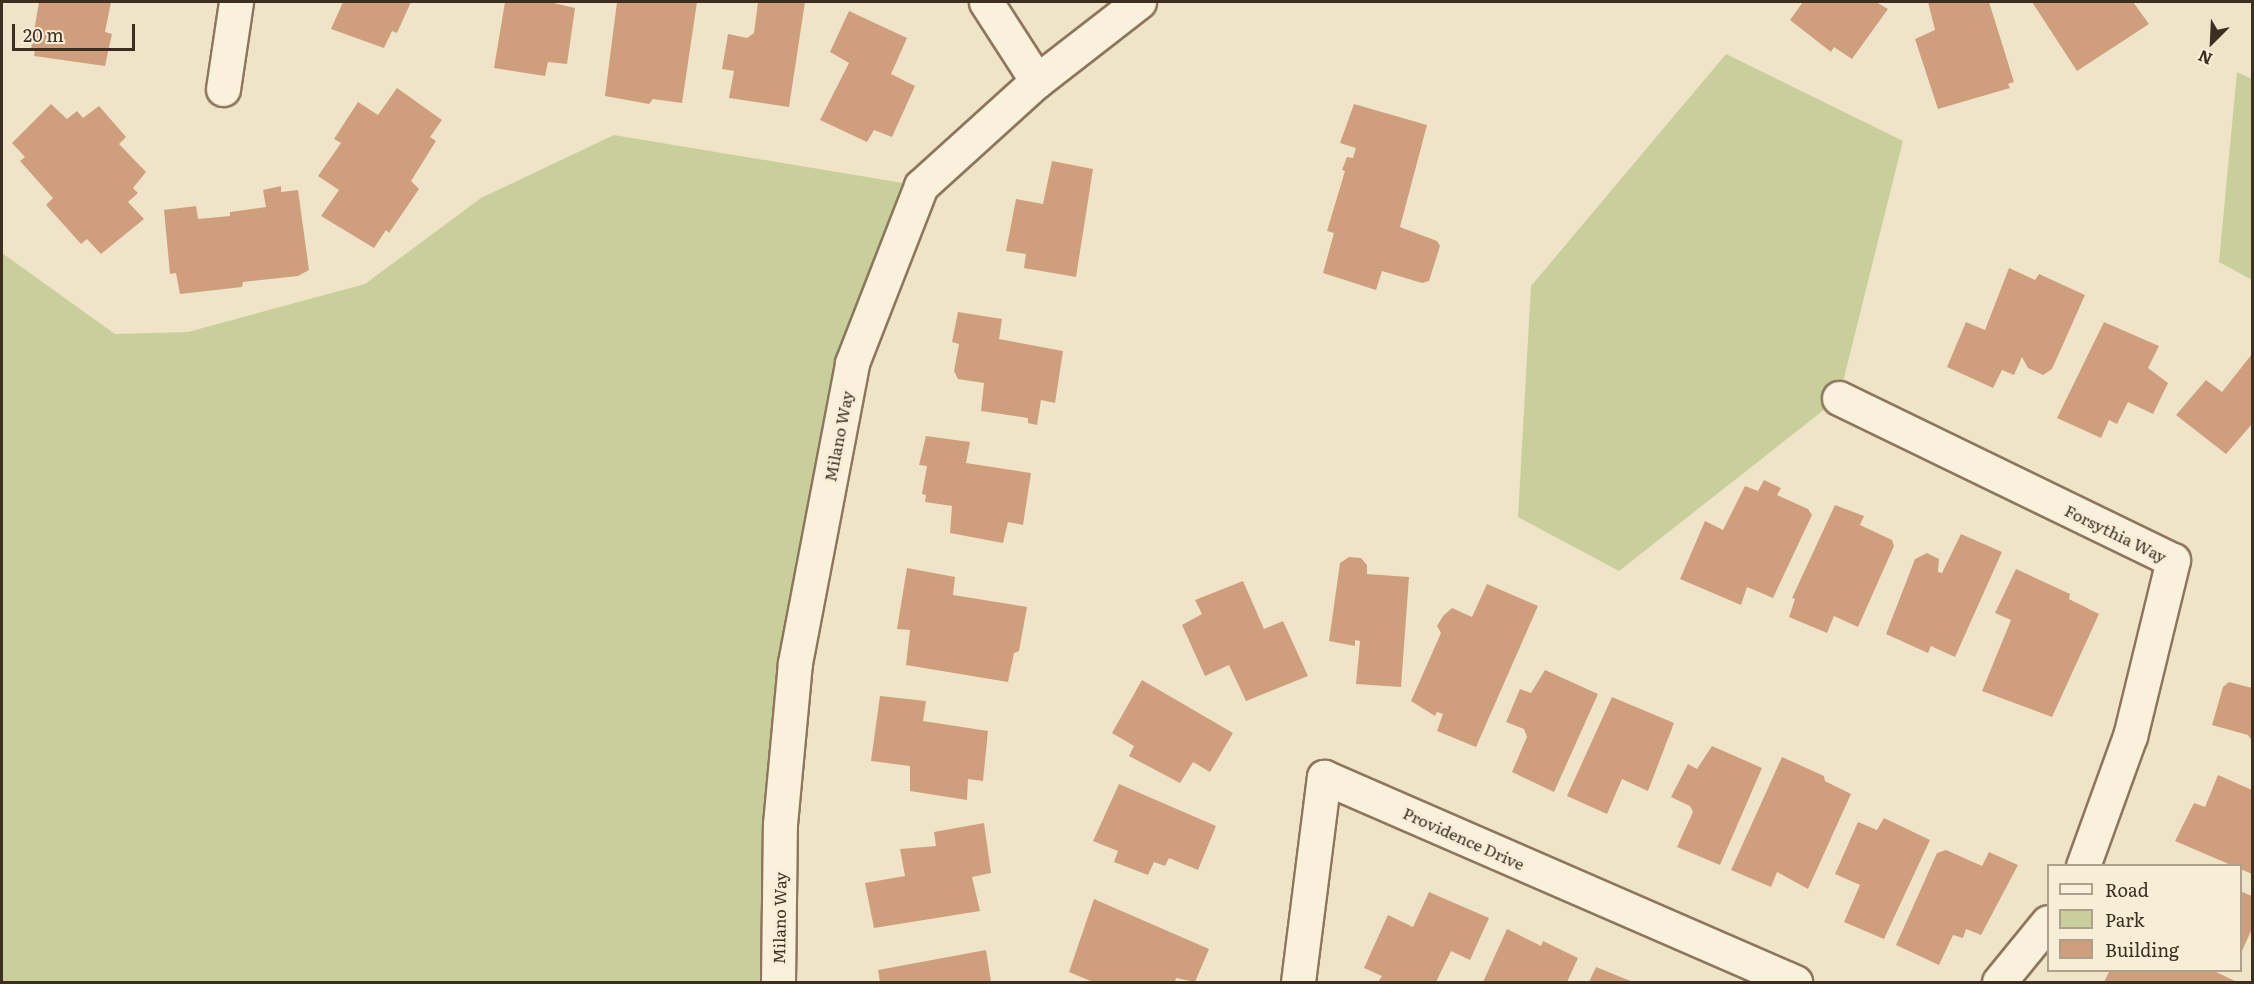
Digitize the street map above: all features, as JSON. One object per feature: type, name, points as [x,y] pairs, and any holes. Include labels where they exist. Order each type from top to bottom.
[{"type":"street","points":[[223,89],[236,2]]},
{"type":"street","points":[[986,2],[1037,81]]},
{"type":"street","name":"Milano Way","points":[[778,982],[780,824],[795,663],[852,363],[921,186],[1037,81],[1140,2]]},
{"type":"street","name":"Forsythia Way","points":[[1839,398],[2173,560],[2130,735],[2084,864]]},
{"type":"street","name":"Providence Drive","points":[[1298,982],[1324,777],[1795,982]]},
{"type":"street","points":[[1999,982],[2047,923]]},
{"type":"green space","points":[[1726,54],[1903,141],[1839,398],[1619,571],[1518,517],[1531,286]]},
{"type":"green space","points":[[2237,72],[2252,79],[2252,280],[2219,262]]},
{"type":"green space","points":[[614,135],[921,186],[852,363],[795,663],[778,982],[2,982],[2,253],[115,334],[188,332],[365,284],[481,198]]},
{"type":"building","points":[[39,2],[111,2],[105,32],[112,34],[105,66],[34,56],[35,49],[31,49]]},
{"type":"building","points":[[343,2],[411,2],[397,33],[392,31],[384,48],[331,29]]},
{"type":"building","points":[[505,2],[549,2],[575,8],[567,64],[548,62],[545,76],[494,68]]},
{"type":"building","points":[[617,2],[697,2],[682,103],[653,99],[649,104],[605,96]]},
{"type":"building","points":[[758,2],[805,2],[789,107],[729,98],[734,71],[722,69],[728,34],[747,38],[754,33]]},
{"type":"building","points":[[1803,2],[1876,2],[1888,9],[1852,59],[1834,47],[1831,52],[1790,20]]},
{"type":"building","points":[[1928,2],[1989,2],[2014,82],[2008,84],[2010,88],[1938,109],[1915,39],[1935,30]]},
{"type":"building","points":[[2032,2],[2133,2],[2149,24],[2077,71]]},
{"type":"building","points":[[849,11],[907,38],[891,74],[915,86],[892,137],[874,130],[867,142],[820,120],[849,63],[830,52]]},
{"type":"building","points":[[397,88],[442,120],[430,137],[436,141],[411,181],[419,189],[389,233],[386,230],[374,248],[321,216],[339,190],[318,176],[341,143],[334,139],[358,102],[378,115]]},
{"type":"building","points":[[51,104],[67,119],[77,111],[83,118],[99,106],[126,137],[119,144],[146,172],[133,188],[138,193],[128,202],[144,219],[101,254],[87,239],[81,244],[46,205],[53,198],[20,161],[25,157],[12,143]]},
{"type":"building","points":[[1354,104],[1427,125],[1400,227],[1437,241],[1440,246],[1429,281],[1422,283],[1382,271],[1376,290],[1323,273],[1334,233],[1327,231],[1345,171],[1342,170],[1347,157],[1353,158],[1356,148],[1340,143]]},
{"type":"building","points":[[1052,161],[1093,169],[1076,277],[1024,268],[1026,254],[1006,251],[1016,199],[1043,204]]},
{"type":"building","points":[[281,186],[281,192],[298,190],[309,270],[298,276],[243,282],[242,287],[180,294],[176,273],[170,274],[164,210],[196,206],[198,219],[230,216],[230,212],[266,207],[263,190]]},
{"type":"building","points":[[2009,268],[2035,280],[2039,274],[2085,295],[2052,369],[2043,375],[2028,368],[2022,357],[2014,375],[2002,370],[1993,388],[1947,367],[1966,322],[1985,330]]},
{"type":"building","points":[[958,312],[1002,319],[999,339],[1063,351],[1055,403],[1041,400],[1037,425],[1028,423],[1028,418],[981,411],[984,383],[958,379],[954,371],[959,344],[952,342]]},
{"type":"building","points":[[2104,322],[2159,346],[2148,368],[2168,383],[2153,414],[2128,402],[2117,424],[2109,420],[2101,438],[2057,418]]},
{"type":"building","points":[[2252,354],[2252,424],[2226,454],[2176,415],[2206,380],[2222,392]]},
{"type":"building","points":[[926,436],[970,442],[966,463],[1031,473],[1023,525],[1008,522],[1003,543],[950,533],[952,506],[925,502],[926,495],[922,494],[927,466],[919,465]]},
{"type":"building","points":[[1764,480],[1781,488],[1777,495],[1808,509],[1812,515],[1773,598],[1747,587],[1741,605],[1680,579],[1705,521],[1723,530],[1745,486],[1758,491]]},
{"type":"building","points":[[1835,505],[1864,516],[1860,525],[1892,540],[1894,546],[1858,627],[1834,616],[1827,633],[1789,617],[1795,599],[1792,598]]},
{"type":"building","points":[[1961,534],[2002,552],[1955,657],[1931,646],[1928,653],[1886,634],[1915,559],[1927,553],[1939,559],[1938,572],[1942,573]]},
{"type":"building","points":[[1349,557],[1361,558],[1367,565],[1367,574],[1409,577],[1401,687],[1356,684],[1360,641],[1355,640],[1355,646],[1329,641],[1340,563]]},
{"type":"building","points":[[907,568],[955,577],[953,595],[1027,607],[1019,651],[1014,653],[1008,682],[906,665],[910,630],[897,629]]},
{"type":"building","points":[[2016,569],[2070,594],[2069,599],[2099,614],[2052,717],[1982,691],[2011,620],[1995,613]]},
{"type":"building","points":[[1243,581],[1264,629],[1283,621],[1308,676],[1246,701],[1229,665],[1205,676],[1182,625],[1202,614],[1195,600]]},
{"type":"building","points":[[1487,584],[1538,606],[1476,747],[1437,731],[1443,714],[1437,712],[1435,716],[1411,701],[1441,633],[1437,626],[1443,616],[1452,608],[1472,617]]},
{"type":"building","points":[[1545,670],[1598,694],[1554,792],[1512,772],[1527,737],[1524,729],[1506,722],[1520,689],[1531,693]]},
{"type":"building","points":[[1142,680],[1233,733],[1210,772],[1193,762],[1180,783],[1129,756],[1134,746],[1112,733]]},
{"type":"building","points":[[2229,682],[2252,688],[2252,741],[2248,735],[2212,725],[2223,687]]},
{"type":"building","points":[[880,696],[926,701],[923,721],[988,731],[983,781],[968,779],[967,800],[910,791],[910,766],[871,761]]},
{"type":"building","points":[[1612,697],[1674,723],[1648,791],[1622,779],[1607,814],[1567,796]]},
{"type":"building","points":[[1712,746],[1762,768],[1720,865],[1677,847],[1693,812],[1690,806],[1671,797],[1688,764],[1697,769]]},
{"type":"building","points":[[1782,757],[1824,776],[1825,781],[1851,794],[1808,889],[1777,872],[1771,887],[1731,870]]},
{"type":"building","points":[[2218,775],[2252,790],[2252,874],[2242,870],[2242,864],[2229,864],[2175,841],[2194,803],[2205,807]]},
{"type":"building","points":[[1119,784],[1216,826],[1198,870],[1169,858],[1165,866],[1154,862],[1148,875],[1114,862],[1118,851],[1093,841]]},
{"type":"building","points":[[1884,818],[1930,840],[1884,939],[1844,922],[1860,885],[1835,874],[1858,822],[1877,830]]},
{"type":"building","points":[[984,823],[991,873],[972,877],[980,911],[874,928],[865,883],[905,876],[900,849],[936,846],[934,832]]},
{"type":"building","points":[[1946,850],[1982,866],[1989,852],[2018,865],[1981,935],[1966,929],[1963,938],[1953,935],[1939,965],[1896,945],[1937,853]]},
{"type":"building","points":[[1429,892],[1489,918],[1470,960],[1451,951],[1436,982],[1378,982],[1382,976],[1364,968],[1388,915],[1413,927]]},
{"type":"building","points":[[2242,892],[2252,896],[2252,929],[2242,951]]},
{"type":"building","points":[[1094,899],[1209,949],[1195,982],[1176,978],[1175,982],[1093,982],[1069,972]]},
{"type":"building","points":[[1507,929],[1541,946],[1543,941],[1578,958],[1567,982],[1483,982]]},
{"type":"building","points":[[986,950],[991,982],[880,982],[878,970]]},
{"type":"building","points":[[1596,967],[1633,982],[1589,982]]},
{"type":"building","points":[[2109,972],[2216,972],[2235,981],[2104,982]]}]
